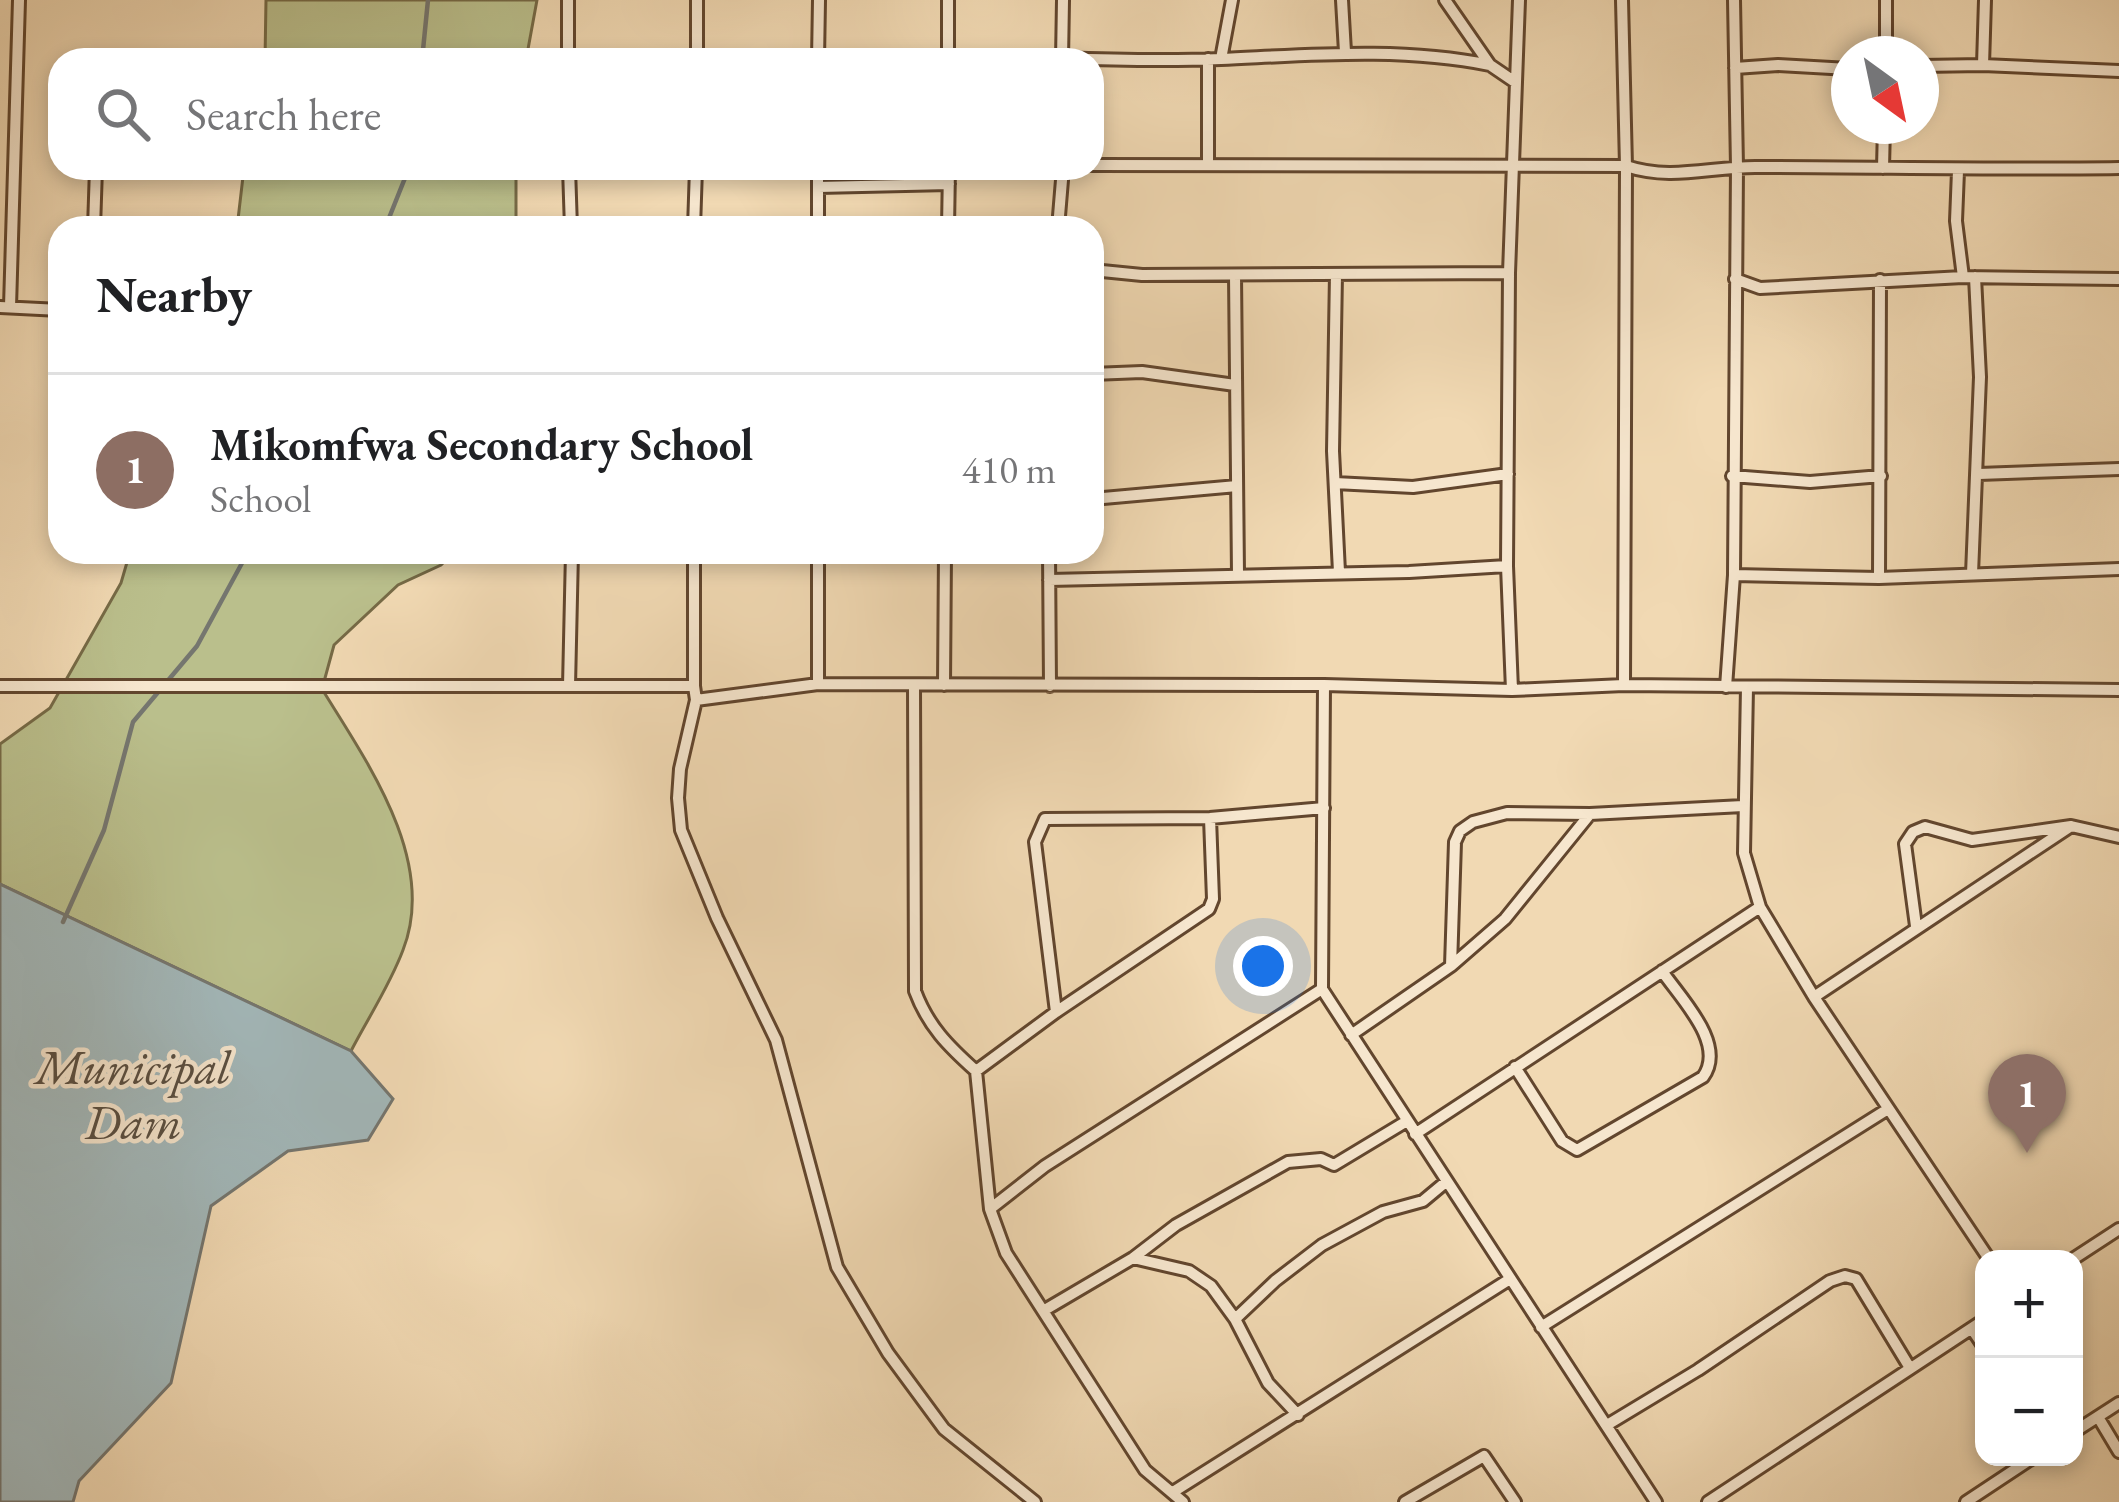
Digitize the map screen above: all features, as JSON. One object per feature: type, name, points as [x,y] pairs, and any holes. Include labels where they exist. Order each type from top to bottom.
[{"type":"street","points":[[19,0],[5,307],[48,309]]},
{"type":"street","points":[[568,0],[568,48]]},
{"type":"street","points":[[697,48],[698,0]]},
{"type":"street","points":[[818,48],[819,0]]},
{"type":"street","points":[[948,0],[948,48]]},
{"type":"street","points":[[1062,48],[1063,0]]},
{"type":"street","points":[[1208,164],[1214,59],[1232,0]]},
{"type":"street","points":[[1342,0],[1345,52]]},
{"type":"street","points":[[1445,0],[1490,65],[1515,82]]},
{"type":"street","points":[[1512,690],[1507,566],[1509,273],[1520,0]]},
{"type":"street","points":[[1622,0],[1624,685]]},
{"type":"street","points":[[1726,688],[1734,575],[1738,167],[1733,0]]},
{"type":"street","points":[[1886,0],[1886,36]]},
{"type":"street","points":[[1983,65],[1985,0]]},
{"type":"street","points":[[1104,59],[1345,52],[1432,55],[1490,65]]},
{"type":"street","points":[[1939,66],[2119,71]]},
{"type":"street","points":[[1735,68],[1831,68]]},
{"type":"street","points":[[1883,167],[1884,144]]},
{"type":"street","points":[[1104,164],[1626,166],[1654,175],[1738,167],[2119,168]]},
{"type":"street","points":[[1958,171],[1957,234],[1969,277],[1980,377],[1972,574]]},
{"type":"street","points":[[94,216],[96,180]]},
{"type":"street","points":[[569,180],[571,216]]},
{"type":"street","points":[[694,216],[696,180]]},
{"type":"street","points":[[818,180],[818,216]]},
{"type":"street","points":[[818,187],[889,180]]},
{"type":"street","points":[[948,216],[949,180]]},
{"type":"street","points":[[1059,216],[1062,180]]},
{"type":"street","points":[[1104,270],[1234,275],[1509,273]]},
{"type":"street","points":[[1336,274],[1339,572]]},
{"type":"street","points":[[1234,275],[1238,574]]},
{"type":"street","points":[[1735,279],[1760,288],[1969,277],[2119,279]]},
{"type":"street","points":[[1879,578],[1880,280]]},
{"type":"street","points":[[1104,374],[1142,372],[1235,385]]},
{"type":"street","points":[[1979,474],[2119,470]]},
{"type":"street","points":[[1335,484],[1412,487],[1508,474]]},
{"type":"street","points":[[1732,476],[1810,482],[1881,476]]},
{"type":"street","points":[[1104,498],[1237,486]]},
{"type":"street","points":[[569,686],[572,564]]},
{"type":"street","points":[[694,564],[696,700],[680,769],[681,830],[776,1040],[837,1267],[901,1372],[944,1429],[1035,1502]]},
{"type":"street","points":[[818,564],[818,684]]},
{"type":"street","points":[[944,685],[945,564]]},
{"type":"street","points":[[1049,564],[1050,686]]},
{"type":"street","points":[[1049,580],[1507,566]]},
{"type":"street","points":[[1734,575],[1879,578],[2119,569]]},
{"type":"street","points":[[696,700],[818,684],[2119,690]]},
{"type":"street","points":[[1324,685],[1322,989],[1656,1502]]},
{"type":"street","points":[[0,686],[694,686]]},
{"type":"street","points":[[914,686],[915,991],[938,1036],[976,1071],[990,1209],[1006,1253],[1145,1470],[1183,1502]]},
{"type":"street","points":[[1747,687],[1744,854],[1760,908],[1983,1250]]},
{"type":"street","points":[[1450,966],[1455,842],[1460,831],[1473,822],[1507,813],[1743,806]]},
{"type":"street","points":[[1057,1012],[1034,842],[1041,823],[1054,817],[1210,818],[1324,808]]},
{"type":"street","points":[[1351,1035],[1450,966],[1504,919],[1590,814]]},
{"type":"street","points":[[976,1071],[1209,909],[1213,898],[1210,818]]},
{"type":"street","points":[[1814,997],[2071,826]]},
{"type":"street","points":[[1916,926],[1905,844],[1913,832],[1925,827],[1972,840],[2071,826],[2119,837]]},
{"type":"street","points":[[1415,1135],[1760,908]]},
{"type":"street","points":[[1515,1067],[1562,1141],[1577,1150],[1703,1078],[1712,1057],[1708,1041],[1662,971]]},
{"type":"street","points":[[990,1209],[1045,1166],[1322,989]]},
{"type":"street","points":[[1541,1327],[1888,1108]]},
{"type":"street","points":[[1043,1311],[1133,1258],[1176,1225],[1288,1162],[1321,1159],[1334,1166],[1407,1121]]},
{"type":"street","points":[[1235,1319],[1322,1245],[1383,1212],[1423,1201],[1447,1181]]},
{"type":"street","points":[[2083,1252],[2119,1228]]},
{"type":"street","points":[[1133,1258],[1189,1271],[1211,1286],[1235,1319],[1268,1383],[1298,1415]]},
{"type":"street","points":[[1607,1425],[1830,1281],[1845,1276],[1856,1279],[1910,1368]]},
{"type":"street","points":[[1173,1492],[1510,1279]]},
{"type":"street","points":[[1708,1502],[1975,1327]]},
{"type":"street","points":[[1972,1329],[1975,1334]]},
{"type":"street","points":[[2083,1426],[2119,1403]]},
{"type":"street","points":[[2098,1417],[2119,1452]]},
{"type":"street","points":[[1405,1502],[1484,1456],[1515,1502]]},
{"type":"street","points":[[1966,1502],[2020,1466]]},
{"type":"green space","points":[[266,0],[537,0],[528,48],[265,48]]},
{"type":"green space","points":[[243,180],[516,180],[516,216],[238,216]]},
{"type":"green space","points":[[127,564],[442,564],[398,585],[334,645],[322,689],[377,780],[405,848],[411,882],[411,916],[403,950],[351,1051],[0,884],[0,744],[50,708],[121,583]]},
{"type":"water","name":"Municipal Dam","points":[[0,884],[351,1051],[393,1099],[368,1140],[288,1151],[211,1206],[171,1383],[79,1481],[73,1502],[0,1502]]},
{"type":"waterway","points":[[423,48],[428,0]]},
{"type":"waterway","points":[[390,216],[404,180]]},
{"type":"waterway","points":[[63,922],[104,830],[133,722],[197,646],[241,564]]},
{"type":"place","name":"Mikomfwa Secondary School","points":[[2027,1153]]}]
